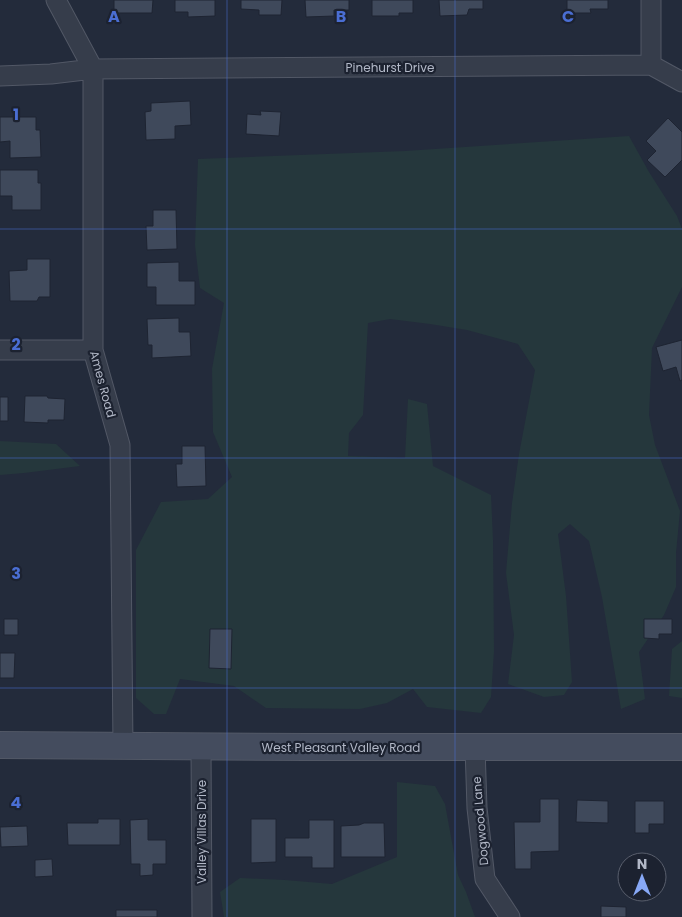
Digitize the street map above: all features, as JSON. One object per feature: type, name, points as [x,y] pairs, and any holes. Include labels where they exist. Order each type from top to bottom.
[{"type":"main road","name":"West Pleasant Valley Road","points":[[0,745],[682,747]]},
{"type":"street","name":"Ames Road","points":[[56,0],[93,69],[93,350],[120,445],[123,746]]},
{"type":"street","points":[[651,0],[651,65]]},
{"type":"street","name":"Pinehurst Drive","points":[[0,76],[51,74],[93,69],[651,65],[682,82]]},
{"type":"street","points":[[0,350],[93,350]]},
{"type":"street","name":"Valley Villas Drive","points":[[201,746],[202,917]]},
{"type":"street","name":"Dogwood Lane","points":[[475,747],[477,808],[486,879],[510,917]]},
{"type":"shaded area","points":[[629,136],[677,216],[682,229],[682,287],[652,348],[649,415],[655,445],[680,511],[676,553],[676,587],[664,615],[639,652],[645,699],[621,709],[602,597],[589,541],[570,524],[558,534],[566,596],[572,682],[564,695],[544,697],[508,684],[514,635],[506,573],[512,503],[535,370],[518,344],[467,330],[390,319],[368,323],[363,415],[349,433],[348,456],[405,458],[408,399],[427,404],[433,466],[491,495],[494,651],[491,697],[481,713],[427,707],[413,689],[387,703],[360,709],[266,708],[234,686],[180,679],[166,714],[154,714],[136,698],[136,550],[161,502],[208,499],[232,477],[213,432],[212,369],[224,303],[200,288],[195,245],[198,159],[405,151]]},
{"type":"shaded area","points":[[0,441],[56,444],[80,466],[0,475]]},
{"type":"shaded area","points":[[682,641],[682,698],[669,696],[672,649]]},
{"type":"shaded area","points":[[397,782],[435,786],[445,804],[458,875],[475,917],[224,917],[220,892],[240,878],[332,884],[397,857]]},
{"type":"building","points":[[114,0],[153,0],[152,13],[114,13]]},
{"type":"building","points":[[175,0],[215,0],[215,16],[188,17],[188,12],[175,12]]},
{"type":"building","points":[[241,0],[282,0],[281,15],[259,15],[259,10],[241,9]]},
{"type":"building","points":[[305,0],[349,0],[349,10],[334,10],[334,16],[306,17]]},
{"type":"building","points":[[372,0],[413,0],[413,13],[399,13],[399,16],[372,16]]},
{"type":"building","points":[[439,0],[483,0],[483,9],[469,9],[467,15],[440,16]]},
{"type":"building","points":[[567,0],[608,0],[608,9],[590,9],[591,13],[567,13]]},
{"type":"building","points":[[190,101],[191,125],[175,126],[175,139],[146,140],[145,112],[151,111],[151,103]]},
{"type":"building","points":[[260,111],[281,112],[279,136],[246,134],[247,114],[261,115]]},
{"type":"building","points":[[0,117],[36,117],[36,130],[40,130],[41,157],[10,158],[10,141],[0,142]]},
{"type":"building","points":[[668,118],[682,132],[682,160],[665,177],[647,160],[656,151],[646,141]]},
{"type":"building","points":[[0,170],[38,170],[38,183],[41,183],[41,210],[12,210],[12,196],[0,196]]},
{"type":"building","points":[[153,210],[176,210],[177,249],[147,250],[146,226],[153,226]]},
{"type":"building","points":[[27,259],[50,259],[50,297],[39,297],[37,301],[10,301],[9,271],[27,270]]},
{"type":"building","points":[[179,262],[179,281],[195,281],[195,305],[156,305],[156,287],[147,287],[147,263]]},
{"type":"building","points":[[179,318],[179,332],[190,332],[191,356],[152,358],[152,345],[148,345],[147,319]]},
{"type":"building","points":[[682,340],[682,380],[680,381],[676,367],[663,371],[656,347]]},
{"type":"building","points":[[25,396],[47,396],[48,398],[65,399],[64,420],[48,420],[48,423],[24,422]]},
{"type":"building","points":[[0,397],[8,397],[8,421],[0,421]]},
{"type":"building","points":[[182,446],[205,446],[206,486],[177,487],[176,464],[182,464]]},
{"type":"building","points":[[4,619],[18,619],[18,635],[4,635]]},
{"type":"building","points":[[644,619],[672,619],[672,634],[659,634],[659,639],[644,638]]},
{"type":"building","points":[[210,629],[232,629],[231,669],[209,668]]},
{"type":"building","points":[[0,653],[15,653],[14,678],[0,678]]},
{"type":"building","points":[[540,799],[559,799],[559,851],[531,852],[531,869],[515,869],[514,822],[540,822]]},
{"type":"building","points":[[577,800],[608,801],[608,823],[576,822]]},
{"type":"building","points":[[635,801],[664,801],[664,824],[649,824],[649,833],[635,833]]},
{"type":"building","points":[[98,819],[120,819],[120,845],[68,845],[67,823],[98,823]]},
{"type":"building","points":[[148,819],[148,840],[166,840],[166,864],[153,864],[153,875],[140,876],[140,864],[131,864],[130,820]]},
{"type":"building","points":[[251,819],[276,819],[276,862],[251,863]]},
{"type":"building","points":[[309,820],[334,820],[334,868],[312,868],[312,857],[285,857],[285,838],[309,838]]},
{"type":"building","points":[[384,823],[385,857],[341,857],[341,826]]},
{"type":"building","points":[[27,826],[28,846],[1,847],[0,827]]},
{"type":"building","points":[[52,859],[53,876],[35,877],[35,860]]},
{"type":"building","points":[[601,906],[626,907],[626,917],[601,917]]},
{"type":"building","points":[[116,910],[157,910],[157,917],[116,917]]}]
